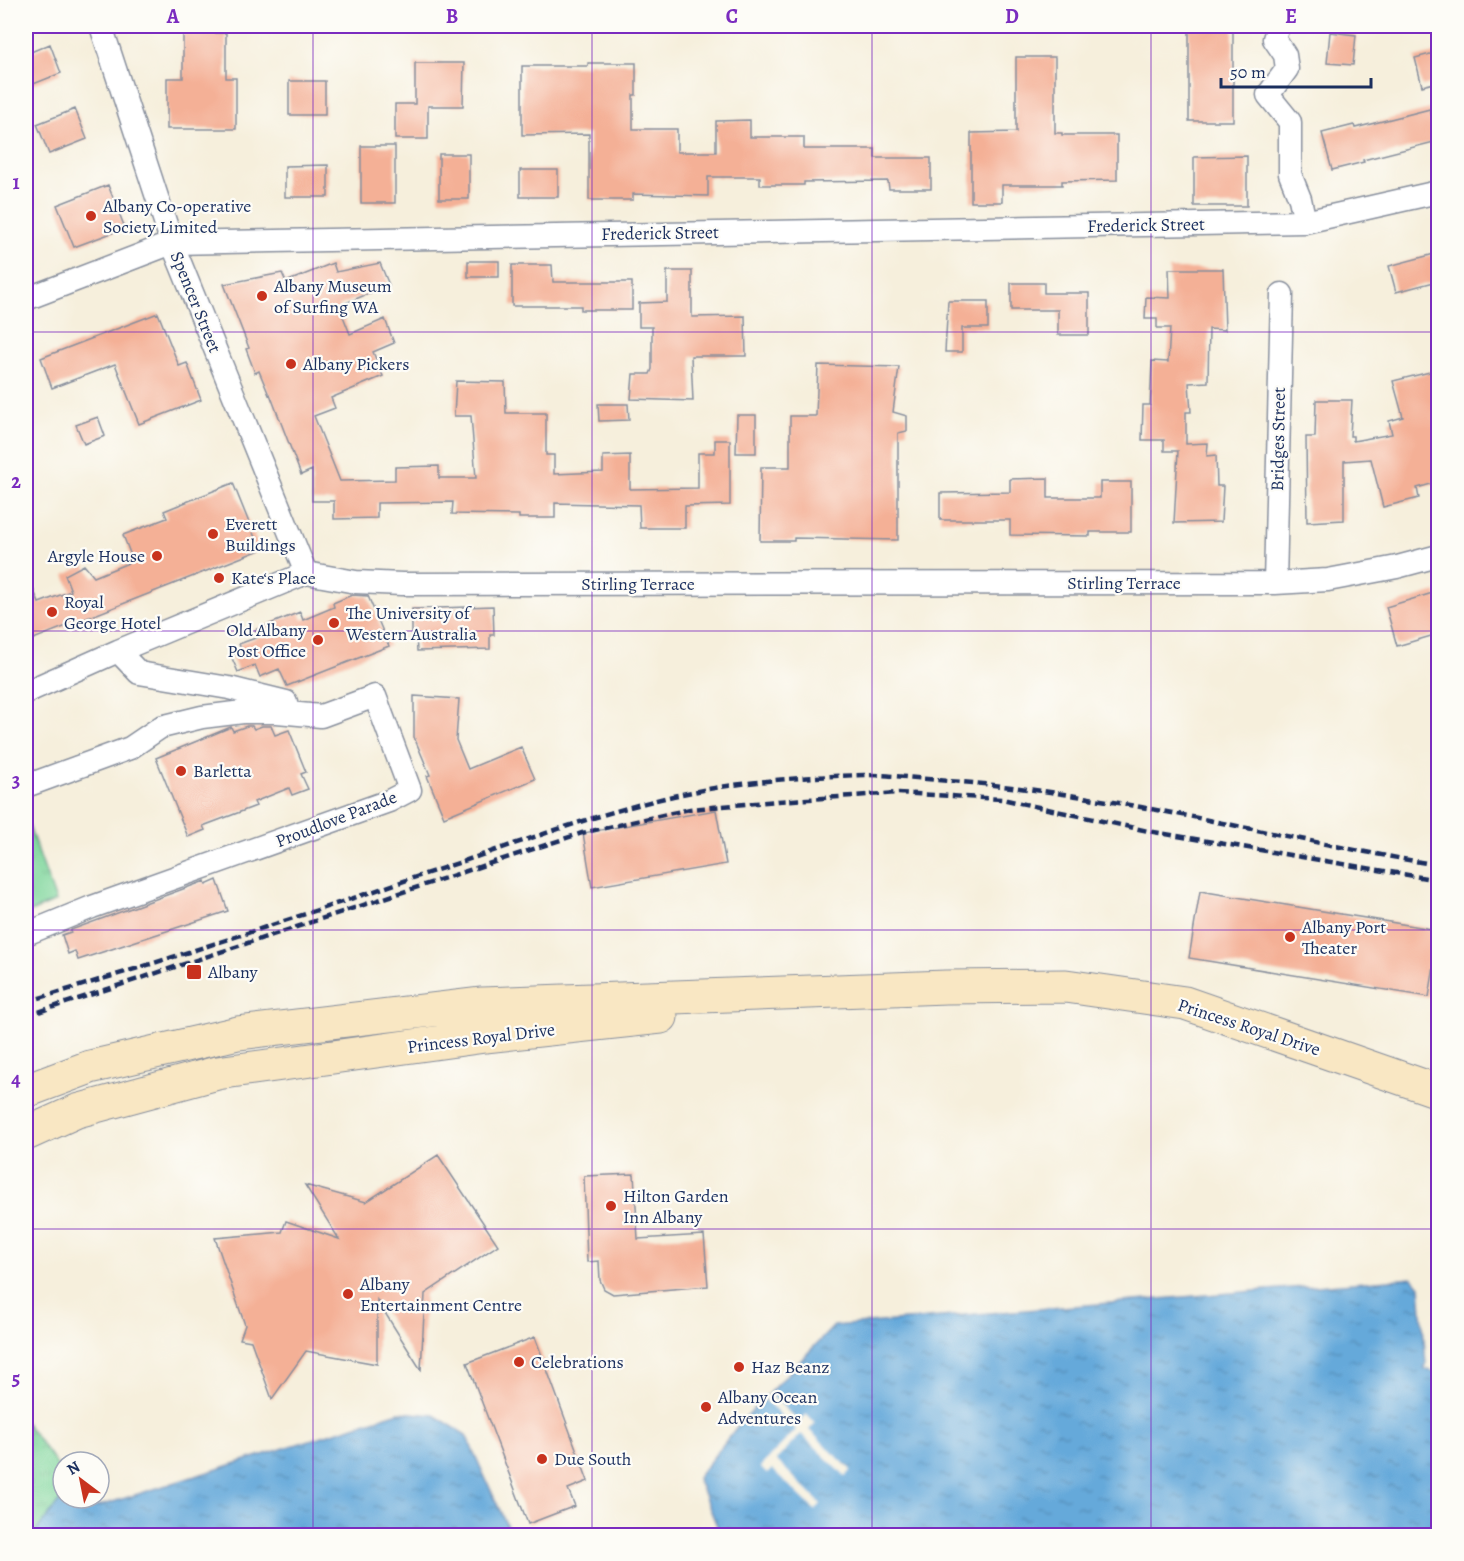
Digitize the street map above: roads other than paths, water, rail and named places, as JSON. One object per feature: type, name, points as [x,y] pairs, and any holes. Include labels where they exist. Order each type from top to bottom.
[{"type":"main road","name":"Princess Royal Drive","points":[[26,1091],[90,1067],[238,1033],[482,1004],[946,987],[1066,986],[1185,1003],[1438,1090]]},
{"type":"main road","name":"Princess Royal Drive","points":[[26,1134],[77,1111],[217,1074],[485,1036],[946,987]]},
{"type":"main road","points":[[482,1004],[485,1036]]},
{"type":"street","name":"Spencer Street","points":[[101,26],[172,243],[306,573]]},
{"type":"street","points":[[1278,26],[1274,39],[1285,55],[1287,69],[1268,95],[1290,123],[1290,174],[1300,199],[1305,222]]},
{"type":"street","name":"Frederick Street","points":[[26,299],[172,243],[1305,222],[1438,192]]},
{"type":"street","name":"Bridges Street","points":[[1275,583],[1282,294]]},
{"type":"street","name":"Stirling Terrace","points":[[306,573],[356,582],[402,584],[1275,583],[1328,580],[1397,567],[1438,556]]},
{"type":"street","points":[[26,692],[306,573]]},
{"type":"street","points":[[118,651],[139,673],[229,688],[291,703],[321,716]]},
{"type":"street","name":"Proudlove Parade","points":[[26,786],[130,748],[161,727],[243,712],[321,716],[375,696],[410,790],[389,801],[102,903],[26,934]]},
{"type":"water","points":[[1413,1278],[1420,1286],[1426,1365],[1424,1369],[1435,1372],[1438,1364],[1438,1535],[721,1535],[697,1478],[740,1423],[834,1326]]},
{"type":"water","points":[[399,1412],[434,1415],[466,1435],[511,1535],[33,1535],[53,1510],[111,1510],[111,1503]]},
{"type":"railway","points":[[26,1002],[225,940],[610,813],[697,791],[770,781],[879,775],[1011,787],[1073,795],[1195,817],[1438,865]]},
{"type":"railway","points":[[26,1016],[582,833],[690,809],[898,793],[1002,799],[1148,831],[1438,880]]},
{"type":"place","name":"Albany Co-operative Society Limited","points":[[91,216]]},
{"type":"place","name":"Albany Museum of Surfing WA","points":[[262,296]]},
{"type":"place","name":"Albany Pickers","points":[[291,364]]},
{"type":"place","name":"Everett Buildings","points":[[213,534]]},
{"type":"place","name":"Argyle House","points":[[157,556]]},
{"type":"place","name":"Kate‘s Place","points":[[219,578]]},
{"type":"place","name":"Royal George Hotel","points":[[52,612]]},
{"type":"place","name":"The University of Western Australia","points":[[334,623]]},
{"type":"place","name":"Old Albany Post Office","points":[[318,640]]},
{"type":"place","name":"Barletta","points":[[181,771]]},
{"type":"place","name":"Albany Port Theater","points":[[1290,937]]},
{"type":"place","name":"Albany","points":[[194,972]]},
{"type":"place","name":"Hilton Garden Inn Albany","points":[[611,1206]]},
{"type":"place","name":"Albany Entertainment Centre","points":[[348,1294]]},
{"type":"place","name":"Celebrations","points":[[519,1362]]},
{"type":"place","name":"Haz Beanz","points":[[739,1367]]},
{"type":"place","name":"Albany Ocean Adventures","points":[[706,1407]]},
{"type":"place","name":"Due South","points":[[542,1459]]}]
